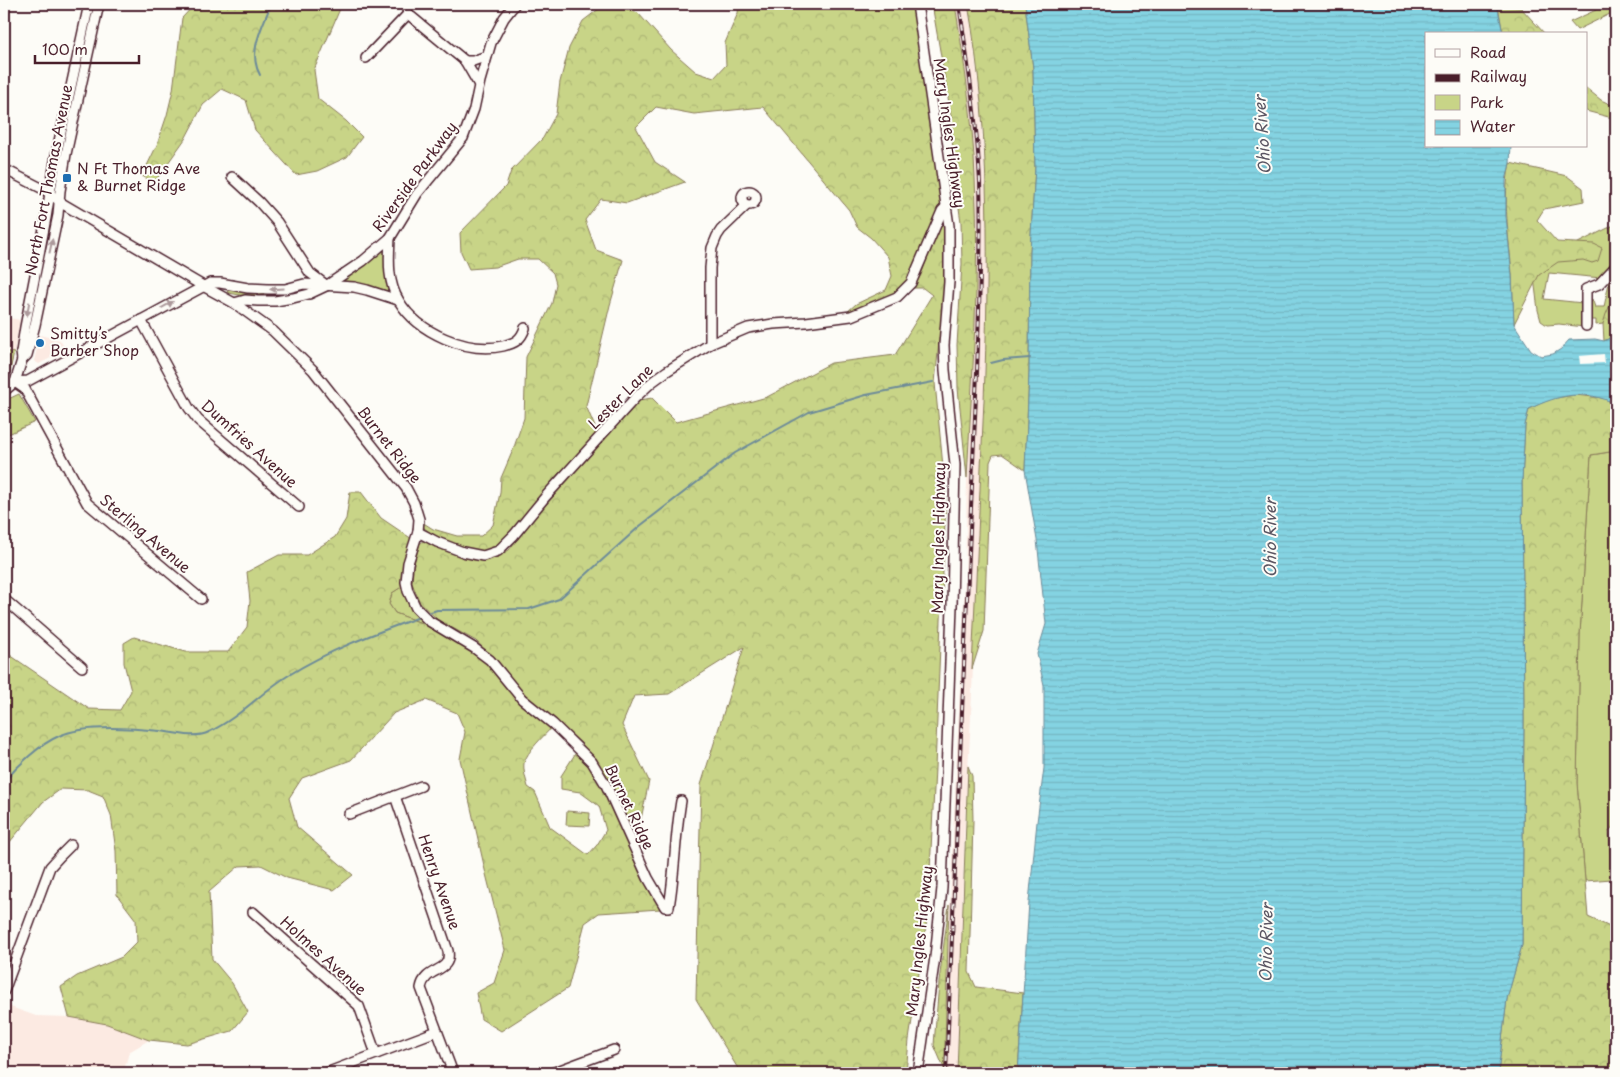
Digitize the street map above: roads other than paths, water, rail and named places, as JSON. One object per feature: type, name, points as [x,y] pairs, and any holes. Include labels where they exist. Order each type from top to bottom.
[{"type":"street","name":"North Fort Thomas Avenue","points":[[15,382],[22,360],[21,352],[25,327],[49,194],[89,4]]},
{"type":"street","name":"North Fort Thomas Avenue","points":[[22,360],[27,355],[35,325],[58,215],[66,154],[100,4]]},
{"type":"street","points":[[406,4],[408,14],[465,61],[479,85]]},
{"type":"street","name":"Riverside Parkway","points":[[234,303],[245,300],[258,301],[293,298],[309,294],[326,286],[363,262],[390,238],[417,194],[463,138],[474,109],[487,56],[500,24],[515,4]]},
{"type":"street","name":"Mary Ingles Highway","points":[[917,4],[947,206],[950,250],[944,370],[955,465],[942,888],[935,957],[918,1073]]},
{"type":"street","points":[[366,58],[408,14]]},
{"type":"street","points":[[465,61],[473,61],[487,56]]},
{"type":"street","name":"Burnet Ridge","points":[[4,169],[234,303],[273,331],[313,370],[411,496],[418,519],[418,532],[408,563],[406,582],[408,592],[416,608],[429,621],[490,660],[519,696],[553,724],[592,762],[606,784],[648,878],[665,907],[669,907],[674,877],[676,838],[681,801]]},
{"type":"street","points":[[232,177],[259,202],[276,222],[310,273],[326,286]]},
{"type":"street","points":[[710,344],[710,268],[712,248],[721,230],[747,205]]},
{"type":"street","name":"Lester Lane","points":[[418,532],[432,540],[463,552],[483,556],[498,551],[646,388],[667,371],[710,344],[757,326],[851,316],[893,299],[912,283],[942,211],[947,206]]},
{"type":"street","points":[[390,238],[391,281],[398,300],[410,314],[434,333],[468,346],[493,348],[518,341],[525,328]]},
{"type":"street","points":[[1586,326],[1586,290],[1599,284],[1616,266]]},
{"type":"street","points":[[4,391],[15,382],[28,380],[210,282],[268,289],[285,289],[304,284],[363,289],[398,300]]},
{"type":"street","name":"Dumfries Avenue","points":[[140,320],[189,408],[198,420],[299,507]]},
{"type":"street","name":"Sterling Avenue","points":[[15,382],[28,394],[87,502],[201,599]]},
{"type":"street","points":[[4,599],[82,667]]},
{"type":"street","points":[[349,814],[421,786]]},
{"type":"street","name":"Henry Avenue","points":[[395,796],[448,951],[449,957],[444,967],[427,975],[422,981],[421,988],[437,1031]]},
{"type":"street","points":[[4,991],[50,867],[71,846]]},
{"type":"street","name":"Holmes Avenue","points":[[253,912],[359,1006],[376,1054]]},
{"type":"street","points":[[326,1073],[437,1031],[453,1073]]},
{"type":"street","points":[[552,1073],[614,1050]]},
{"type":"water","name":"Ohio River","points":[[1025,4],[1497,4],[1503,32],[1425,32],[1425,148],[1511,148],[1506,181],[1506,216],[1512,276],[1514,324],[1531,350],[1541,356],[1553,354],[1561,349],[1569,340],[1595,339],[1604,341],[1616,335],[1616,404],[1594,396],[1572,395],[1562,397],[1529,409],[1525,425],[1522,481],[1524,720],[1522,945],[1507,999],[1498,1073],[1018,1073],[1029,902],[1044,768],[1044,685],[1037,654],[1046,624],[1037,540],[1025,470],[1029,373],[1030,252],[1035,167],[1033,68]]},
{"type":"waterway","points":[[260,75],[256,66],[256,48],[271,4]]},
{"type":"waterway","points":[[991,363],[1030,358]]},
{"type":"waterway","points":[[428,613],[437,610],[529,609],[559,599],[640,526],[735,453],[809,412],[866,395],[933,382]]},
{"type":"waterway","points":[[4,782],[37,750],[59,736],[70,732],[95,728],[149,730],[185,735],[198,735],[209,732],[230,720],[279,682],[304,666],[352,643],[417,618]]},
{"type":"railway","points":[[946,1073],[977,372],[981,206],[977,137],[959,4]]},
{"type":"place","name":"N Ft Thomas Ave & Burnet Ridge","points":[[67,178]]},
{"type":"place","name":"Smitty’s Barber Shop","points":[[40,343]]}]
